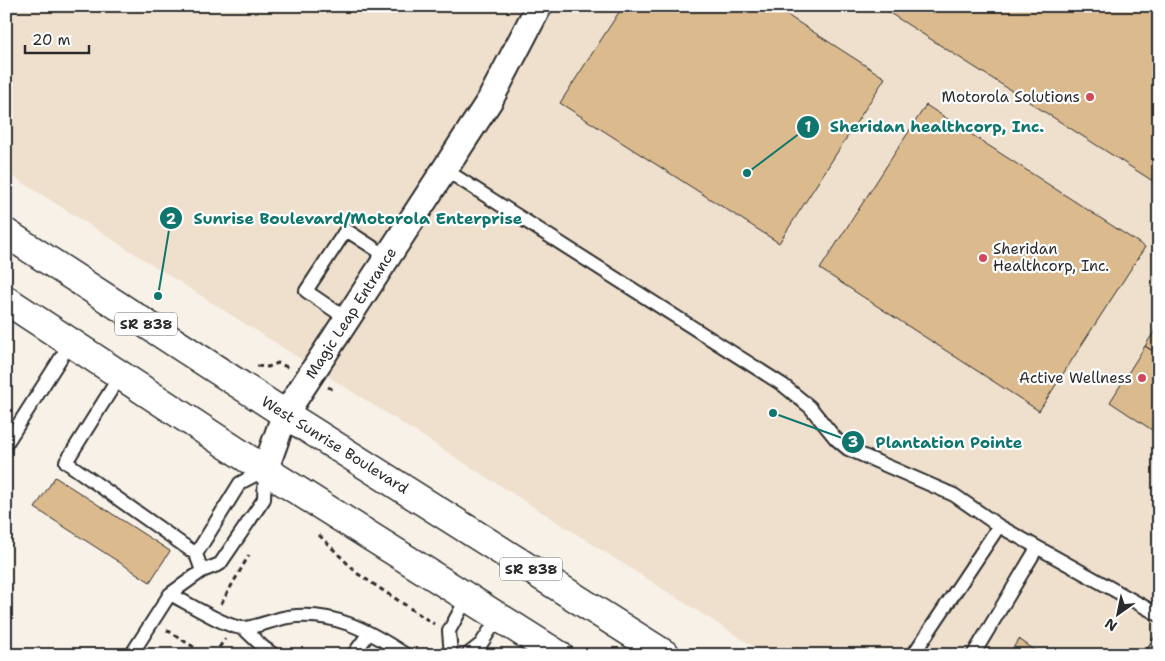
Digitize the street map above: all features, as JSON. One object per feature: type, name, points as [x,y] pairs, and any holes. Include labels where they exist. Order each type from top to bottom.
[{"type":"highway","name":"West Sunrise Boulevard","points":[[6,233],[285,414],[666,655]]},
{"type":"highway","points":[[6,300],[265,470],[559,655]]},
{"type":"street","name":"Magic Leap Entrance","points":[[265,470],[285,414],[490,100],[539,6]]},
{"type":"lane","points":[[444,169],[782,385],[810,408],[836,439],[848,449],[954,495],[999,526],[1159,615]]},
{"type":"lane","points":[[347,319],[306,291],[346,230],[388,257]]},
{"type":"lane","points":[[6,444],[71,342]]},
{"type":"lane","points":[[121,374],[66,462],[196,554],[202,572]]},
{"type":"lane","points":[[131,655],[170,594],[202,572],[220,564],[264,499],[265,470],[240,483],[196,554]]},
{"type":"lane","points":[[914,655],[999,526]]},
{"type":"lane","points":[[973,655],[1037,548]]},
{"type":"lane","points":[[170,594],[214,617],[243,628],[274,655]]},
{"type":"lane","points":[[451,655],[449,631],[468,596]]},
{"type":"lane","points":[[243,628],[273,619],[303,614],[340,620],[369,633],[406,655]]},
{"type":"lane","points":[[467,655],[481,644],[499,616]]},
{"type":"lane","points":[[353,655],[369,633]]},
{"type":"lane","points":[[1152,655],[1159,643]]},
{"type":"path","points":[[242,386],[254,365],[268,368],[278,363],[336,391]]},
{"type":"path","points":[[317,532],[358,574],[438,626],[449,631]]},
{"type":"path","points":[[214,655],[226,638],[208,626],[250,554]]},
{"type":"path","points":[[152,621],[206,655]]},
{"type":"shaded area","points":[[6,6],[1159,6],[1159,655],[767,655],[6,172]]},
{"type":"building","points":[[623,6],[773,6],[885,78],[779,243],[560,103]]},
{"type":"building","name":"Motorola Solutions","points":[[887,6],[1159,6],[1159,185],[885,10]]},
{"type":"building","name":"Sheridan Healthcorp, Inc.","points":[[926,105],[1145,247],[1039,411],[820,269]]},
{"type":"building","points":[[1159,324],[1159,355],[1145,346]]},
{"type":"building","name":"Active Wellness","points":[[1145,346],[1159,355],[1159,420],[1152,430],[1110,402]]},
{"type":"building","points":[[1159,420],[1159,435],[1152,430]]},
{"type":"building","points":[[55,477],[170,551],[150,582],[35,508]]},
{"type":"building","points":[[1019,639],[1042,655],[1008,655]]},
{"type":"place","name":"Motorola Solutions","points":[[1090,97]]},
{"type":"place","name":"Sheridan healthcorp, Inc.","points":[[747,173]]},
{"type":"place","name":"Sheridan Healthcorp, Inc.","points":[[983,258]]},
{"type":"place","name":"Sunrise Boulevard/Motorola Enterprise","points":[[158,296]]},
{"type":"place","name":"Active Wellness","points":[[1142,378]]},
{"type":"place","name":"Plantation Pointe","points":[[773,413]]}]
